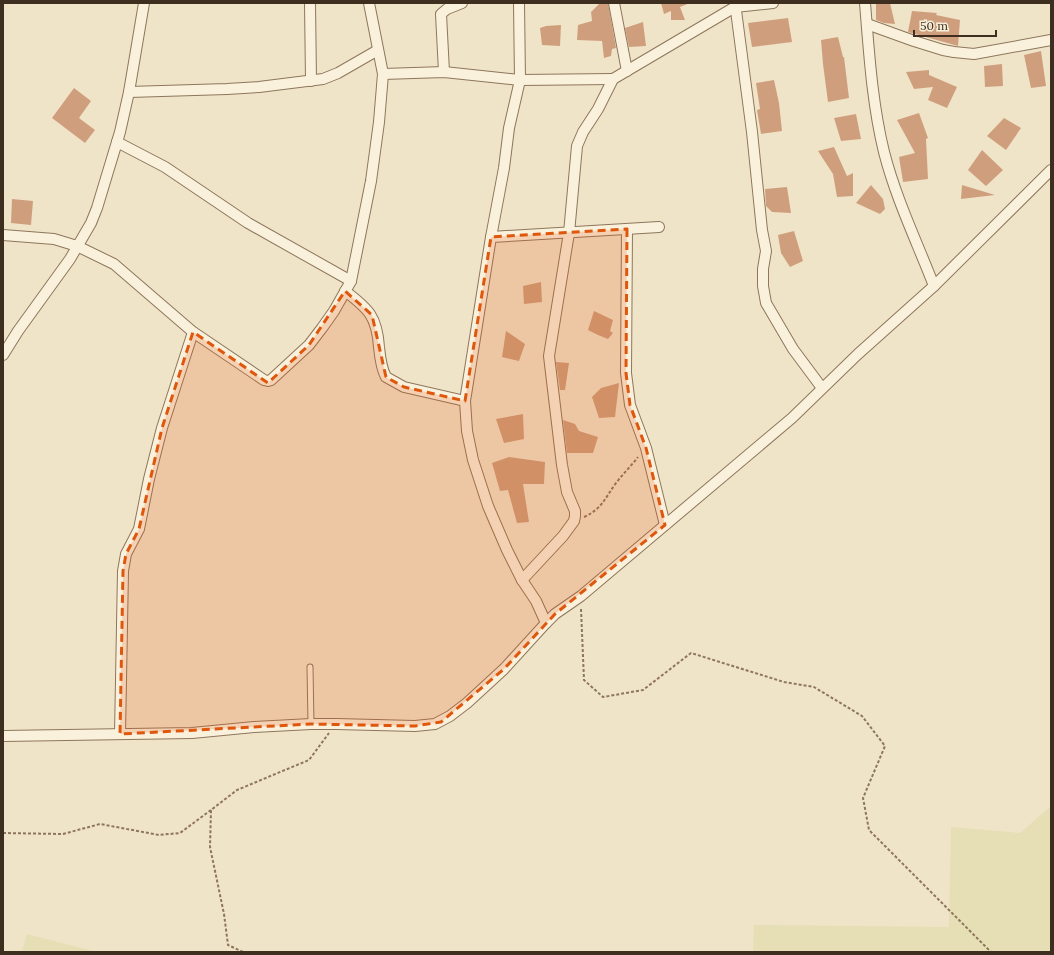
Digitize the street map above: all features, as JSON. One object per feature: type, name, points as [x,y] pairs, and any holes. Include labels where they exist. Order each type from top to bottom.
[{"type":"street","points":[[3,355],[18,331],[70,259],[91,224],[117,142],[129,92],[144,3]]},
{"type":"street","points":[[310,3],[311,81]]},
{"type":"street","points":[[3,234],[54,239],[78,246],[114,264],[193,332],[264,380],[270,381],[308,345],[334,311],[351,281],[371,181],[379,122],[383,74],[369,3]]},
{"type":"street","points":[[444,72],[441,14],[447,9],[462,3]]},
{"type":"street","points":[[519,3],[520,80],[509,128],[504,168],[491,237],[465,400],[467,430],[483,492],[498,531],[522,580],[536,601],[546,623]]},
{"type":"street","points":[[614,3],[627,71]]},
{"type":"street","points":[[383,74],[444,72],[520,80],[614,78],[735,5],[773,3]]},
{"type":"street","points":[[865,3],[876,108],[884,151],[904,214],[934,286]]},
{"type":"street","points":[[735,5],[751,125],[762,230],[766,245],[763,286],[764,298],[768,309],[793,349],[822,388]]},
{"type":"street","points":[[867,24],[943,50],[974,54],[1051,40]]},
{"type":"street","points":[[129,92],[227,89],[311,81],[330,77],[378,50]]},
{"type":"street","points":[[522,580],[554,548],[574,521],[575,511],[567,492],[562,465],[549,356],[569,233],[577,146],[583,132],[598,109],[614,78]]},
{"type":"street","points":[[117,142],[165,167],[248,222],[351,281]]},
{"type":"street","points":[[3,736],[192,733],[254,727],[311,724],[415,726],[441,722],[468,703],[504,669],[555,614],[581,596],[792,418],[858,354],[934,286],[1051,170]]},
{"type":"street","points":[[491,237],[659,227]]},
{"type":"street","points":[[627,230],[626,374],[630,405],[646,448],[665,525]]},
{"type":"street","points":[[345,291],[366,308],[372,315],[378,338],[380,360],[386,377],[404,387],[465,400]]},
{"type":"street","points":[[120,734],[122,572],[126,554],[139,529],[149,478],[162,428],[193,332]]},
{"type":"lane","points":[[310,667],[311,724]]},
{"type":"path","points":[[574,521],[590,514],[603,504],[616,483],[646,448]]},
{"type":"path","points":[[581,596],[584,680],[603,697],[643,690],[691,653],[784,682],[814,687],[862,716],[885,746],[863,798],[868,830],[991,952]]},
{"type":"path","points":[[3,833],[63,834],[100,824],[159,835],[180,833],[237,790],[309,760],[336,724]]},
{"type":"path","points":[[211,810],[210,847],[224,914],[228,945],[243,952]]},
{"type":"highlighted area","points":[[627,229],[626,373],[630,405],[646,448],[665,525],[555,614],[504,669],[441,722],[415,726],[311,724],[120,734],[123,571],[126,554],[139,529],[162,428],[193,332],[268,383],[309,345],[345,291],[372,315],[386,377],[404,387],[465,401],[491,237]]},
{"type":"shaded area","points":[[1051,806],[1051,952],[753,952],[754,925],[949,927],[951,827],[1020,833]]},
{"type":"shaded area","points":[[27,934],[97,952],[22,952]]},
{"type":"building","points":[[600,3],[608,3],[616,48],[612,49],[611,56],[604,58],[602,41],[577,40],[578,25],[592,21],[591,12]]},
{"type":"building","points":[[661,3],[690,3],[680,7],[685,20],[671,20],[671,11],[664,14]]},
{"type":"building","points":[[876,3],[890,3],[895,24],[884,23],[876,20]]},
{"type":"building","points":[[912,11],[937,13],[936,15],[960,20],[958,46],[908,32]]},
{"type":"building","points":[[788,18],[792,42],[752,47],[748,23]]},
{"type":"building","points":[[643,22],[646,46],[629,47],[625,28]]},
{"type":"building","points":[[561,25],[560,46],[542,45],[540,28]]},
{"type":"building","points":[[838,37],[844,57],[849,98],[828,102],[821,40]]},
{"type":"building","points":[[1041,51],[1046,86],[1031,88],[1024,55]]},
{"type":"building","points":[[1002,64],[1003,86],[985,87],[984,66]]},
{"type":"building","points":[[929,70],[929,75],[957,87],[947,108],[928,100],[933,87],[914,89],[906,72]]},
{"type":"building","points":[[774,80],[779,103],[782,131],[761,134],[757,110],[760,109],[756,83]]},
{"type":"building","points":[[74,88],[91,101],[79,118],[95,130],[85,143],[52,118]]},
{"type":"building","points":[[919,113],[928,138],[926,139],[928,179],[903,182],[899,157],[915,153],[897,120]]},
{"type":"building","points":[[856,114],[861,139],[841,141],[834,118]]},
{"type":"building","points":[[1004,118],[1021,128],[1006,150],[987,136]]},
{"type":"building","points":[[834,147],[847,176],[853,173],[853,196],[837,197],[833,174],[818,151]]},
{"type":"building","points":[[982,150],[1003,170],[986,186],[968,170]]},
{"type":"building","points":[[871,185],[883,199],[885,209],[880,214],[856,203]]},
{"type":"building","points":[[962,185],[995,195],[961,199]]},
{"type":"building","points":[[787,187],[791,213],[772,212],[766,206],[765,189]]},
{"type":"building","points":[[12,199],[33,201],[31,225],[11,223]]},
{"type":"building","points":[[794,231],[803,261],[790,267],[781,253],[778,235]]},
{"type":"building","points":[[541,282],[542,302],[524,304],[523,286]]},
{"type":"building","points":[[594,311],[613,320],[610,331],[613,333],[608,339],[588,330]]},
{"type":"building","points":[[506,331],[525,344],[519,361],[502,357]]},
{"type":"building","points":[[556,362],[569,363],[565,390],[560,390]]},
{"type":"building","points":[[619,383],[615,417],[599,418],[592,397],[601,388]]},
{"type":"building","points":[[523,414],[524,439],[504,443],[496,419]]},
{"type":"building","points":[[563,420],[575,424],[579,431],[598,437],[593,453],[567,453]]},
{"type":"building","points":[[509,457],[545,462],[544,484],[523,484],[529,522],[517,523],[508,490],[500,491],[492,463]]}]
